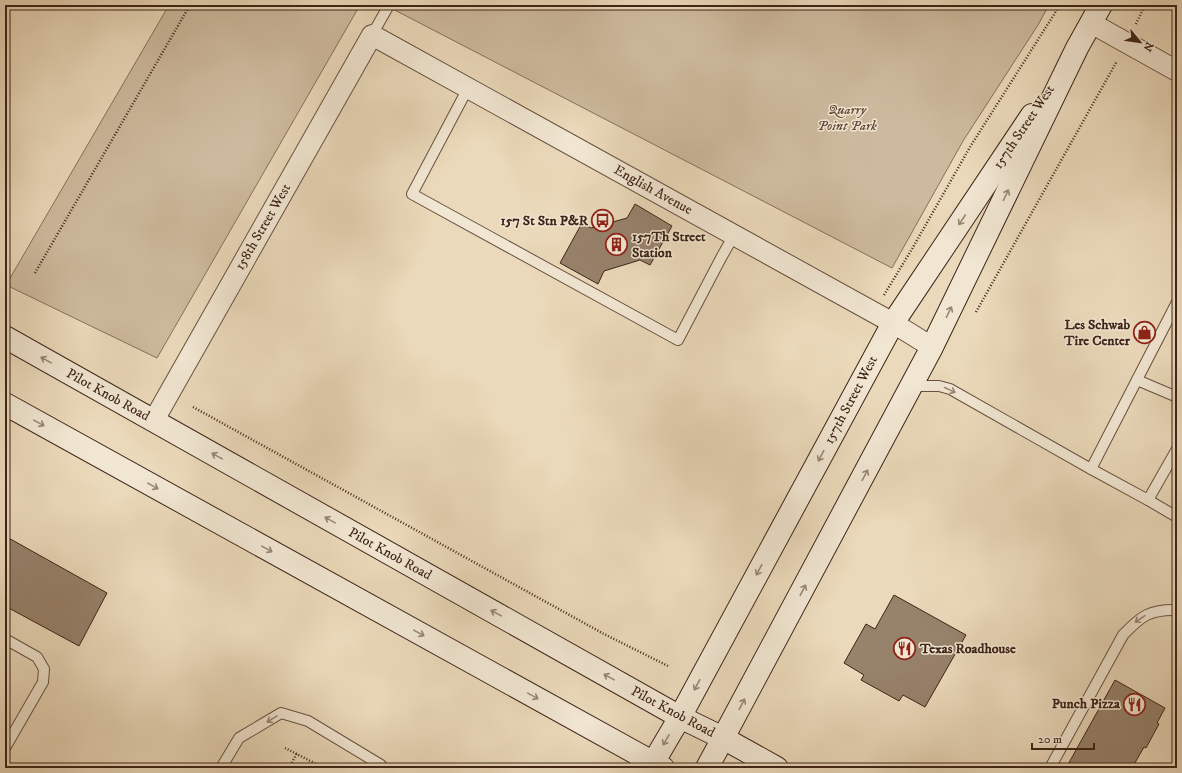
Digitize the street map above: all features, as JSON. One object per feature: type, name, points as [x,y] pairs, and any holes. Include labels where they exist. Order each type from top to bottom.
[{"type":"street","name":"157th Street West","points":[[707,768],[932,348],[1077,48],[1096,14]]},
{"type":"street","points":[[1096,14],[1177,71]]},
{"type":"street","name":"English Avenue","points":[[372,34],[893,323],[932,348]]},
{"type":"street","name":"158th Street West","points":[[154,420],[372,34]]},
{"type":"street","name":"157th Street West","points":[[655,766],[893,323],[1077,48]]},
{"type":"street","name":"Pilot Knob Road","points":[[5,337],[680,717],[723,738],[777,768]]},
{"type":"street","points":[[5,404],[655,766]]},
{"type":"lane","points":[[372,34],[389,5]]},
{"type":"lane","points":[[468,88],[412,194],[678,340],[720,258],[734,235]]},
{"type":"lane","points":[[1091,469],[1177,302]]},
{"type":"lane","points":[[1137,380],[1177,397]]},
{"type":"lane","points":[[912,386],[939,386],[950,389],[1177,517]]},
{"type":"lane","points":[[1148,500],[1177,449]]},
{"type":"lane","points":[[1050,768],[1123,635],[1137,621],[1151,612],[1165,609],[1177,610]]},
{"type":"lane","points":[[5,639],[37,657],[44,669],[43,682],[5,748]]},
{"type":"lane","points":[[221,768],[239,738],[281,713],[308,721],[381,765],[381,768]]},
{"type":"path","points":[[35,273],[190,5]]},
{"type":"path","points":[[888,287],[912,250],[970,147],[1060,5]]},
{"type":"path","points":[[1140,17],[1145,5]]},
{"type":"path","points":[[976,312],[1110,73]]},
{"type":"path","points":[[193,407],[604,634],[668,666]]},
{"type":"path","points":[[285,748],[324,768]]},
{"type":"path","points":[[289,768],[297,753]]},
{"type":"green space","points":[[169,5],[360,5],[157,358],[6,285]]},
{"type":"green space","name":"Quarry Point Park","points":[[385,5],[1049,5],[1038,25],[963,141],[892,268]]},
{"type":"building","name":"157Th Street Station","points":[[635,204],[672,226],[650,265],[640,260],[604,271],[598,284],[560,263],[582,223],[591,228],[627,218]]},
{"type":"building","points":[[5,536],[107,593],[79,646],[5,606]]},
{"type":"building","name":"Texas Roadhouse","points":[[894,595],[966,635],[925,707],[903,695],[899,701],[861,680],[864,675],[844,663],[866,624],[875,629]]},
{"type":"building","points":[[1115,680],[1165,708],[1157,723],[1159,724],[1146,748],[1144,747],[1132,768],[1066,768]]},
{"type":"place","name":"157 St Stn P&R","points":[[603,221]]},
{"type":"place","name":"157Th Street Station","points":[[616,245]]},
{"type":"place","name":"Les Schwab Tire Center","points":[[1145,333]]},
{"type":"place","name":"Texas Roadhouse","points":[[905,649]]},
{"type":"place","name":"Punch Pizza","points":[[1135,704]]}]
